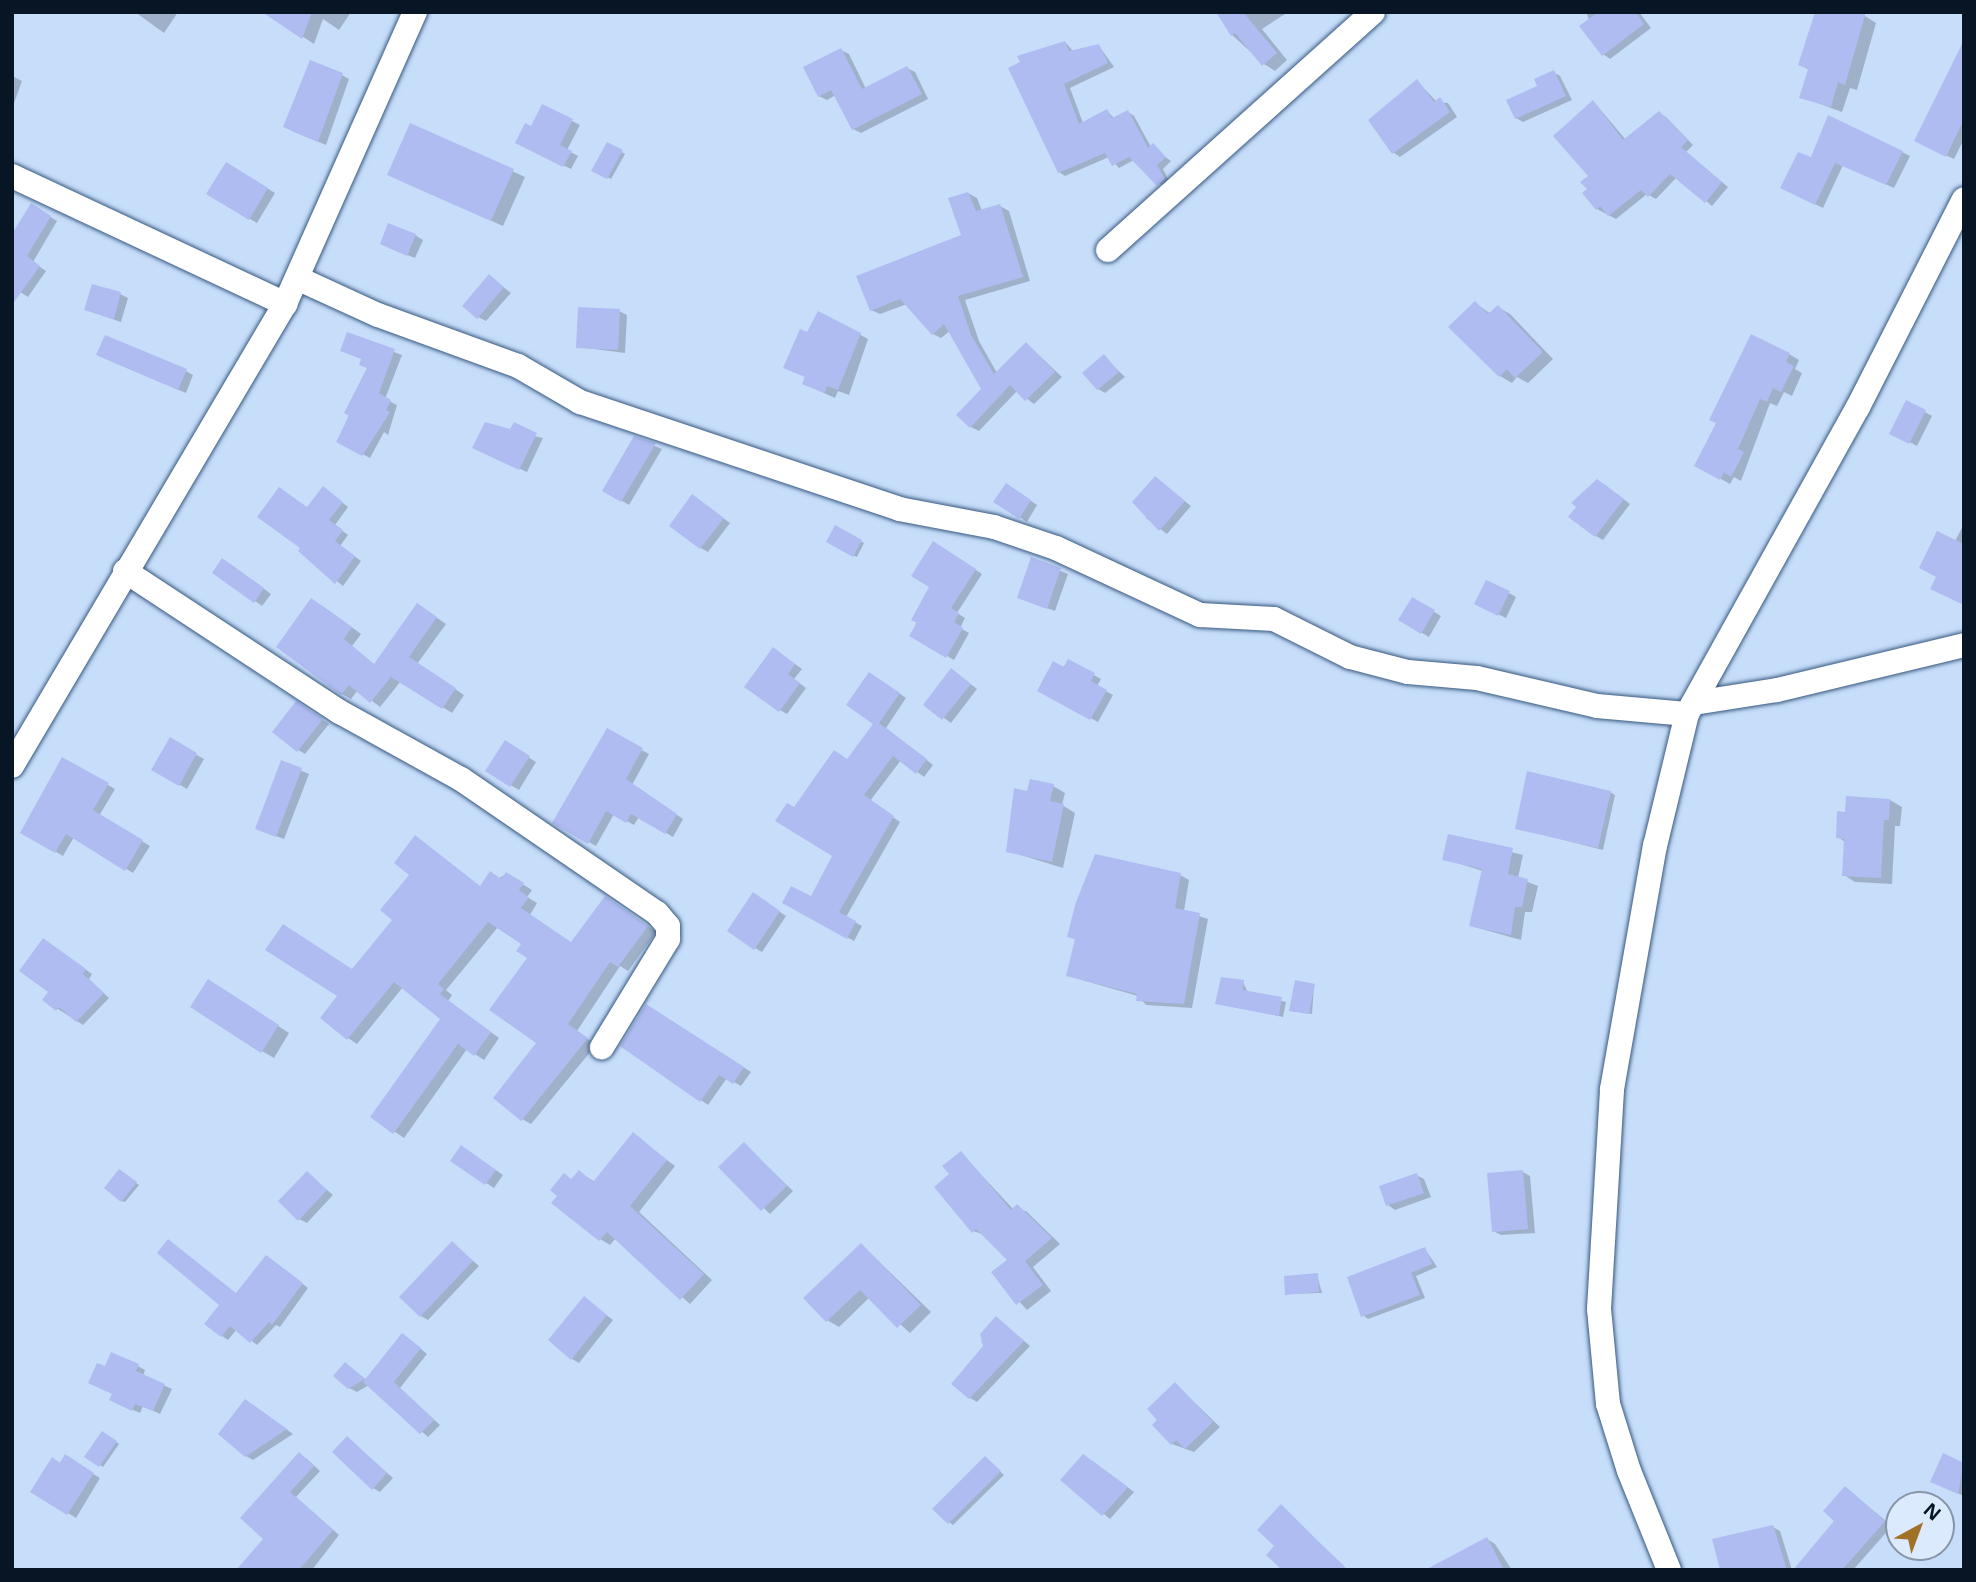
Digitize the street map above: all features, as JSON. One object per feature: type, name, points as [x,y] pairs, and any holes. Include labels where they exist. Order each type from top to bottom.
[{"type":"street","points":[[12,766],[285,304],[415,12]]},
{"type":"street","points":[[1108,250],[1373,12]]},
{"type":"street","points":[[12,176],[285,304]]},
{"type":"street","points":[[1669,1570],[1629,1471],[1608,1404],[1599,1308],[1612,1089],[1655,846],[1690,708],[1858,407],[1964,199]]},
{"type":"street","points":[[297,278],[378,315],[497,357],[580,402],[898,509],[994,527],[1056,548],[1200,615],[1274,619],[1350,657],[1408,672],[1477,678],[1597,706],[1690,708],[1964,645]]},
{"type":"street","points":[[125,571],[340,712],[461,779],[657,912],[668,926],[668,939],[603,1047]]},
{"type":"building","points":[[262,12],[312,12],[302,39]]},
{"type":"building","points":[[1216,12],[1243,12],[1277,53],[1262,66],[1235,33],[1231,36]]},
{"type":"building","points":[[1598,12],[1636,12],[1644,24],[1602,56],[1579,26]]},
{"type":"building","points":[[1815,12],[1866,12],[1845,85],[1838,82],[1831,107],[1799,98],[1808,69],[1798,65]]},
{"type":"building","points":[[1964,40],[1964,119],[1946,157],[1914,141]]},
{"type":"building","points":[[1065,41],[1069,51],[1099,44],[1108,63],[1064,84],[1079,124],[1107,109],[1112,118],[1128,110],[1148,148],[1153,143],[1166,157],[1157,165],[1165,179],[1157,186],[1129,157],[1112,166],[1105,153],[1058,173],[1008,68],[1020,62],[1017,56]]},
{"type":"building","points":[[841,48],[862,89],[907,66],[922,94],[852,130],[831,90],[818,97],[803,67]]},
{"type":"building","points":[[310,60],[343,73],[318,142],[283,127]]},
{"type":"building","points":[[1554,70],[1566,96],[1515,119],[1506,100],[1537,86],[1534,79]]},
{"type":"building","points":[[1417,79],[1434,102],[1440,97],[1450,112],[1392,154],[1368,120]]},
{"type":"building","points":[[1593,100],[1623,140],[1659,111],[1688,140],[1681,147],[1722,182],[1705,203],[1670,174],[1648,197],[1641,190],[1608,216],[1600,206],[1596,210],[1582,193],[1587,189],[1580,182],[1588,176],[1553,136]]},
{"type":"building","points":[[542,104],[573,119],[560,145],[572,151],[563,167],[515,143],[525,123],[531,126]]},
{"type":"building","points":[[1828,115],[1903,151],[1886,185],[1835,163],[1815,205],[1780,188],[1798,152],[1811,157]]},
{"type":"building","points":[[410,123],[514,169],[491,221],[387,175]]},
{"type":"building","points":[[607,142],[623,150],[607,179],[591,171]]},
{"type":"building","points":[[226,162],[268,188],[249,220],[206,194]]},
{"type":"building","points":[[968,192],[976,211],[1000,204],[1023,277],[958,296],[971,335],[994,374],[1026,342],[1055,372],[1025,401],[1010,385],[970,428],[956,415],[981,389],[944,324],[932,335],[900,299],[870,311],[856,276],[961,235],[948,198]]},
{"type":"building","points":[[31,203],[51,216],[27,256],[40,266],[12,305],[12,234]]},
{"type":"building","points":[[388,223],[416,234],[407,256],[380,244]]},
{"type":"building","points":[[489,274],[504,287],[477,319],[462,306]]},
{"type":"building","points":[[92,284],[121,292],[114,319],[84,310]]},
{"type":"building","points":[[1475,301],[1488,314],[1498,305],[1543,352],[1515,378],[1507,369],[1499,377],[1448,327]]},
{"type":"building","points":[[578,307],[620,309],[618,350],[576,348]]},
{"type":"building","points":[[818,311],[861,333],[838,390],[827,386],[824,393],[802,384],[805,377],[783,368],[800,329],[807,332]]},
{"type":"building","points":[[347,332],[395,349],[379,393],[391,400],[386,410],[390,412],[362,456],[336,442],[349,416],[344,413],[367,368],[359,365],[361,359],[340,351]]},
{"type":"building","points":[[1751,334],[1790,353],[1786,362],[1794,366],[1781,392],[1773,388],[1767,402],[1760,399],[1738,449],[1744,452],[1731,477],[1724,472],[1720,480],[1694,466],[1716,423],[1709,420]]},
{"type":"building","points":[[105,335],[187,369],[178,390],[96,355]]},
{"type":"building","points":[[1104,354],[1119,372],[1097,390],[1082,373]]},
{"type":"building","points":[[1906,400],[1926,410],[1909,444],[1889,434]]},
{"type":"building","points":[[485,422],[510,429],[514,422],[537,433],[519,470],[472,448]]},
{"type":"building","points":[[634,436],[656,443],[621,502],[602,491]]},
{"type":"building","points":[[1155,476],[1185,501],[1159,531],[1132,502]]},
{"type":"building","points":[[1597,479],[1624,499],[1595,537],[1568,517],[1576,507],[1571,503]]},
{"type":"building","points":[[1006,483],[1031,500],[1019,519],[993,502]]},
{"type":"building","points":[[323,486],[343,502],[329,520],[343,530],[335,541],[355,556],[335,584],[298,551],[300,548],[257,517],[279,487],[307,507]]},
{"type":"building","points":[[692,494],[724,518],[700,549],[669,526]]},
{"type":"building","points":[[835,525],[862,540],[853,557],[826,542]]},
{"type":"building","points":[[1937,531],[1964,544],[1964,605],[1930,589],[1936,577],[1919,568]]},
{"type":"building","points":[[933,541],[976,569],[951,608],[959,613],[954,622],[963,628],[946,658],[909,636],[917,623],[911,620],[929,587],[911,576]]},
{"type":"building","points":[[1031,557],[1061,568],[1047,609],[1017,598]]},
{"type":"building","points":[[222,558],[264,588],[254,603],[212,573]]},
{"type":"building","points":[[1486,580],[1510,591],[1498,616],[1474,604]]},
{"type":"building","points":[[1412,597],[1435,610],[1421,634],[1398,620]]},
{"type":"building","points":[[311,598],[352,627],[344,639],[374,664],[417,603],[437,617],[409,657],[456,688],[442,709],[391,677],[370,703],[349,685],[341,695],[276,647]]},
{"type":"building","points":[[773,647],[795,664],[788,674],[800,683],[779,712],[744,687]]},
{"type":"building","points":[[1068,659],[1095,673],[1091,681],[1107,690],[1090,720],[1037,691],[1053,661],[1064,667]]},
{"type":"building","points":[[951,668],[971,684],[942,720],[923,705]]},
{"type":"building","points":[[869,672],[900,693],[879,723],[927,759],[916,774],[893,756],[864,795],[894,816],[839,912],[856,921],[847,939],[782,903],[791,886],[811,896],[832,856],[775,821],[787,803],[794,807],[834,750],[847,759],[873,724],[846,705]]},
{"type":"building","points":[[296,701],[323,719],[297,752],[272,732]]},
{"type":"building","points":[[607,728],[643,748],[626,779],[677,814],[665,834],[631,814],[626,823],[606,811],[588,844],[552,823]]},
{"type":"building","points":[[170,737],[197,753],[179,786],[151,770]]},
{"type":"building","points":[[505,740],[530,756],[510,787],[485,771]]},
{"type":"building","points":[[62,757],[109,783],[93,810],[143,840],[125,871],[66,834],[55,853],[20,833]]},
{"type":"building","points":[[281,760],[302,768],[276,837],[255,829]]},
{"type":"building","points":[[1527,771],[1611,791],[1598,848],[1515,829]]},
{"type":"building","points":[[1030,779],[1054,784],[1050,801],[1064,804],[1052,862],[1006,852],[1014,788],[1027,791]]},
{"type":"building","points":[[1846,796],[1890,799],[1889,820],[1884,820],[1881,878],[1842,876],[1844,839],[1836,838],[1837,811],[1845,812]]},
{"type":"building","points":[[1448,834],[1513,848],[1508,874],[1528,879],[1522,907],[1515,907],[1511,935],[1469,926],[1482,869],[1442,860]]},
{"type":"building","points":[[415,835],[480,886],[490,871],[501,879],[506,872],[524,883],[519,890],[529,897],[521,908],[571,942],[605,896],[648,926],[618,967],[610,962],[568,1024],[588,1038],[521,1121],[493,1098],[536,1043],[489,1010],[527,958],[516,951],[521,944],[488,922],[438,984],[444,989],[440,994],[491,1032],[474,1056],[458,1044],[393,1134],[370,1117],[440,1019],[394,982],[347,1040],[320,1018],[337,996],[265,950],[283,924],[352,969],[392,920],[380,910],[409,875],[394,863]]},
{"type":"building","points":[[1095,854],[1181,873],[1175,908],[1200,913],[1184,1004],[1136,1001],[1137,994],[1066,976],[1075,939],[1067,937],[1075,905]]},
{"type":"building","points":[[753,892],[780,911],[754,950],[727,931]]},
{"type":"building","points":[[43,938],[86,969],[83,974],[104,993],[76,1022],[59,1007],[56,1011],[42,1000],[48,992],[19,971]]},
{"type":"building","points":[[1221,977],[1244,980],[1243,990],[1282,997],[1279,1016],[1215,1004]]},
{"type":"building","points":[[208,979],[279,1025],[261,1053],[190,1007]]},
{"type":"building","points":[[1295,980],[1315,984],[1309,1014],[1289,1011]]},
{"type":"building","points":[[646,1004],[744,1067],[733,1084],[719,1075],[700,1102],[620,1046]]},
{"type":"building","points":[[633,1132],[667,1160],[630,1206],[704,1274],[680,1300],[607,1232],[599,1241],[551,1203],[557,1196],[550,1190],[564,1173],[571,1179],[579,1170],[593,1182]]},
{"type":"building","points":[[744,1142],[787,1186],[761,1211],[718,1167]]},
{"type":"building","points":[[461,1145],[496,1170],[485,1185],[450,1161]]},
{"type":"building","points":[[961,1151],[1011,1210],[1017,1204],[1052,1238],[1025,1261],[1043,1285],[1016,1305],[991,1272],[1007,1260],[976,1229],[972,1233],[934,1187],[949,1174],[942,1166]]},
{"type":"building","points":[[119,1169],[137,1182],[121,1202],[104,1188]]},
{"type":"building","points":[[1523,1170],[1528,1229],[1492,1232],[1487,1173]]},
{"type":"building","points":[[307,1171],[327,1190],[298,1221],[278,1201]]},
{"type":"building","points":[[1417,1173],[1424,1193],[1386,1206],[1379,1186]]},
{"type":"building","points":[[168,1239],[236,1293],[266,1255],[303,1283],[272,1325],[269,1322],[250,1343],[230,1326],[221,1337],[204,1324],[219,1305],[157,1253]]},
{"type":"building","points":[[452,1241],[473,1261],[420,1317],[399,1297]]},
{"type":"building","points":[[861,1243],[921,1305],[897,1328],[860,1290],[826,1322],[803,1298]]},
{"type":"building","points":[[1425,1247],[1432,1264],[1411,1273],[1420,1295],[1361,1317],[1347,1277]]},
{"type":"building","points":[[1318,1273],[1319,1292],[1285,1295],[1284,1276]]},
{"type":"building","points":[[584,1296],[607,1315],[571,1360],[548,1340]]},
{"type":"building","points":[[996,1316],[1024,1341],[969,1399],[951,1384],[983,1346],[980,1334]]},
{"type":"building","points":[[402,1333],[421,1348],[394,1382],[434,1420],[420,1434],[363,1382]]},
{"type":"building","points":[[111,1352],[139,1364],[136,1371],[165,1384],[153,1411],[135,1404],[132,1411],[109,1400],[112,1394],[88,1383],[97,1363],[105,1366]]},
{"type":"building","points":[[345,1362],[365,1379],[348,1389],[333,1376]]},
{"type":"building","points":[[1175,1382],[1213,1422],[1185,1449],[1176,1440],[1171,1445],[1152,1425],[1157,1420],[1147,1409]]},
{"type":"building","points":[[245,1399],[287,1429],[245,1457],[218,1434]]},
{"type":"building","points":[[102,1431],[117,1441],[99,1467],[84,1457]]},
{"type":"building","points":[[347,1436],[387,1473],[372,1490],[332,1452]]},
{"type":"building","points":[[299,1452],[314,1466],[290,1492],[333,1530],[299,1570],[236,1570],[263,1539],[240,1518]]},
{"type":"building","points":[[1943,1453],[1964,1463],[1958,1494],[1930,1482]]},
{"type":"building","points":[[65,1454],[94,1473],[67,1515],[30,1492],[52,1457],[60,1463]]},
{"type":"building","points":[[1083,1454],[1128,1487],[1102,1516],[1060,1480]]},
{"type":"building","points":[[985,1456],[1001,1471],[948,1524],[932,1509]]},
{"type":"building","points":[[1845,1486],[1885,1521],[1842,1570],[1793,1570],[1834,1521],[1823,1511]]},
{"type":"building","points":[[1281,1504],[1348,1570],[1282,1570],[1266,1555],[1274,1546],[1257,1530]]},
{"type":"building","points":[[1773,1525],[1787,1570],[1720,1570],[1712,1539]]},
{"type":"building","points":[[1487,1537],[1504,1570],[1425,1570]]}]
